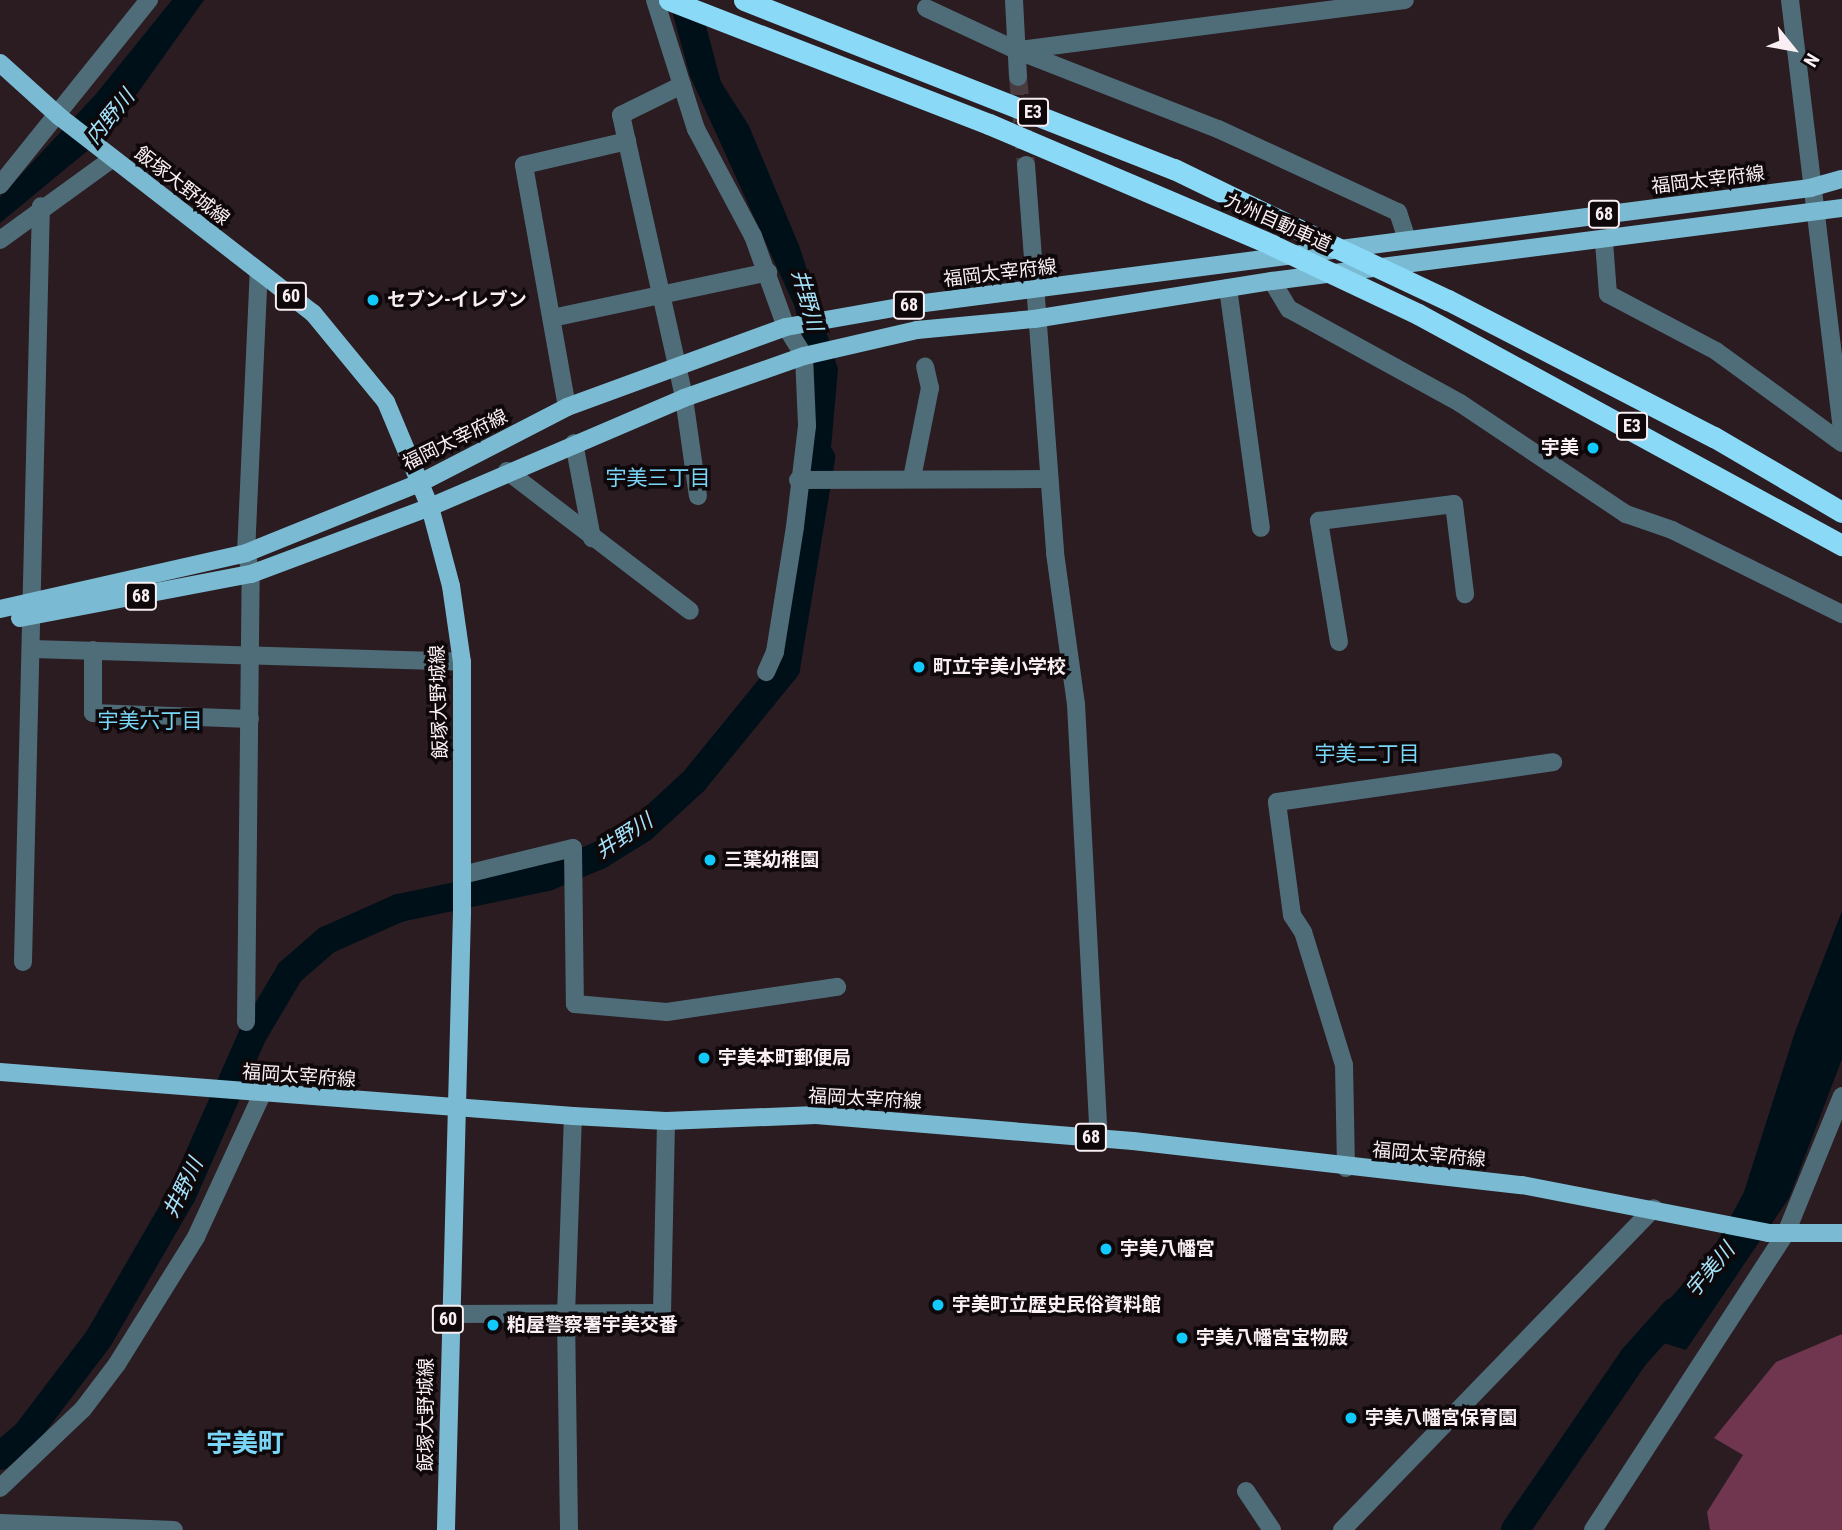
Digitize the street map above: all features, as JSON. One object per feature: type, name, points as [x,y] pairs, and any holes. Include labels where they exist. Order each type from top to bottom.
[{"type":"highway","name":"九州自動車道","points":[[669,0],[1013,134],[1272,245],[1418,314],[1842,545]]},
{"type":"highway","name":"九州自動車道","points":[[744,0],[1174,169],[1448,300],[1714,437],[1842,512]]},
{"type":"main road","name":"飯塚大野城線","points":[[0,63],[75,129],[313,313],[359,363],[386,401],[422,482],[430,507],[451,586],[462,662],[462,913],[448,1314],[446,1530]]},
{"type":"main road","name":"福岡太宰府線","points":[[0,620],[246,553],[422,482],[567,407],[786,327],[1407,239],[1810,188],[1842,179]]},
{"type":"main road","name":"福岡太宰府線","points":[[0,610],[31,611],[251,574],[430,507],[507,471],[684,398],[804,356],[917,330],[1034,319],[1272,281],[1813,216],[1842,208]]},
{"type":"main road","name":"福岡太宰府線","points":[[0,1072],[258,1095],[573,1116],[666,1121],[816,1115],[1099,1138],[1346,1168],[1522,1185],[1777,1233]]},
{"type":"main road","name":"68","points":[[1777,1233],[1842,1233]]},
{"type":"street","points":[[0,185],[60,117],[149,0]]},
{"type":"street","points":[[655,0],[696,129],[768,272],[786,327],[804,356],[807,426],[802,480],[775,652],[766,672]]},
{"type":"street","points":[[1014,0],[1018,77]]},
{"type":"street","points":[[1016,50],[1405,0]]},
{"type":"street","points":[[1790,0],[1813,216],[1842,429]]},
{"type":"street","points":[[926,8],[1016,50],[1218,129],[1398,212],[1407,239]]},
{"type":"street","points":[[682,85],[621,116],[662,292],[674,367],[684,398],[698,496]]},
{"type":"street","points":[[567,407],[524,165],[627,141]]},
{"type":"street","points":[[0,240],[41,206],[111,157]]},
{"type":"street","points":[[1026,165],[1034,319],[1049,479],[1078,729],[1099,1138]]},
{"type":"street","points":[[23,962],[41,206]]},
{"type":"street","points":[[1604,242],[1608,294],[1716,351],[1842,443]]},
{"type":"street","points":[[247,1022],[251,574],[246,553],[259,272]]},
{"type":"street","points":[[552,318],[662,292],[768,272]]},
{"type":"street","points":[[1272,281],[1289,309],[1460,403],[1626,514],[1672,530],[1842,614]]},
{"type":"street","points":[[1228,288],[1261,528]]},
{"type":"street","points":[[912,478],[930,388],[925,367]]},
{"type":"street","points":[[574,443],[592,538]]},
{"type":"street","points":[[507,471],[690,611]]},
{"type":"street","points":[[802,480],[1049,479]]},
{"type":"street","points":[[1339,642],[1319,521],[1454,504],[1465,594]]},
{"type":"street","points":[[32,649],[462,662]]},
{"type":"street","points":[[93,650],[93,713],[250,719]]},
{"type":"street","points":[[1346,1168],[1344,1065],[1303,932],[1292,915],[1277,802],[1553,762]]},
{"type":"street","points":[[462,879],[573,848],[575,1004],[667,1012],[838,988]]},
{"type":"street","points":[[0,1488],[83,1409],[117,1364],[196,1237],[258,1095]]},
{"type":"street","points":[[1598,1528],[1777,1233],[1842,1096]]},
{"type":"street","points":[[569,1530],[566,1315],[573,1116]]},
{"type":"street","points":[[448,1314],[662,1313],[666,1121]]},
{"type":"street","points":[[1342,1530],[1654,1208]]},
{"type":"street","points":[[1246,1490],[1272,1530]]},
{"type":"street","points":[[0,1523],[174,1530]]},
{"type":"shaded area","points":[[1842,1334],[1842,1530],[1710,1530],[1707,1512],[1743,1455],[1714,1438],[1776,1362]]},
{"type":"water","name":"内野川","points":[[172,0],[204,0],[109,133],[0,223],[0,197],[96,94]]},
{"type":"water","points":[[669,0],[699,0],[721,82],[749,126],[800,248],[838,369],[827,493],[804,500],[815,405],[813,373],[794,305],[690,76]]},
{"type":"water","points":[[1842,911],[1842,1059],[1789,1198],[1686,1350],[1638,1335],[1712,1251],[1744,1192],[1795,1032]]},
{"type":"waterway","name":"井野川","points":[[0,1456],[27,1433],[99,1338],[182,1195],[252,1036],[290,972],[327,940],[399,908],[547,877],[600,855],[643,828],[694,781],[786,668],[821,458]]},
{"type":"waterway","name":"宇美川","points":[[1515,1530],[1633,1358],[1674,1312]]},
{"type":"tunnel","points":[[1018,77],[1026,165]]},
{"type":"place","name":"セブン-イレブン","points":[[373,300]]},
{"type":"place","name":"宇美","points":[[1593,448]]},
{"type":"place","name":"町立宇美小学校","points":[[919,667]]},
{"type":"place","name":"三葉幼稚園","points":[[710,860]]},
{"type":"place","name":"宇美本町郵便局","points":[[704,1058]]},
{"type":"place","name":"宇美八幡宮","points":[[1106,1249]]},
{"type":"place","name":"宇美町立歴史民俗資料館","points":[[938,1305]]},
{"type":"place","name":"粕屋警察署宇美交番","points":[[493,1325]]},
{"type":"place","name":"宇美八幡宮宝物殿","points":[[1182,1338]]},
{"type":"place","name":"宇美八幡宮保育園","points":[[1351,1418]]},
{"type":"district","name":"宇美三丁目","points":[[658,478]]},
{"type":"district","name":"宇美六丁目","points":[[150,721]]},
{"type":"district","name":"宇美二丁目","points":[[1367,754]]},
{"type":"district","name":"宇美町","points":[[245,1444]]}]
